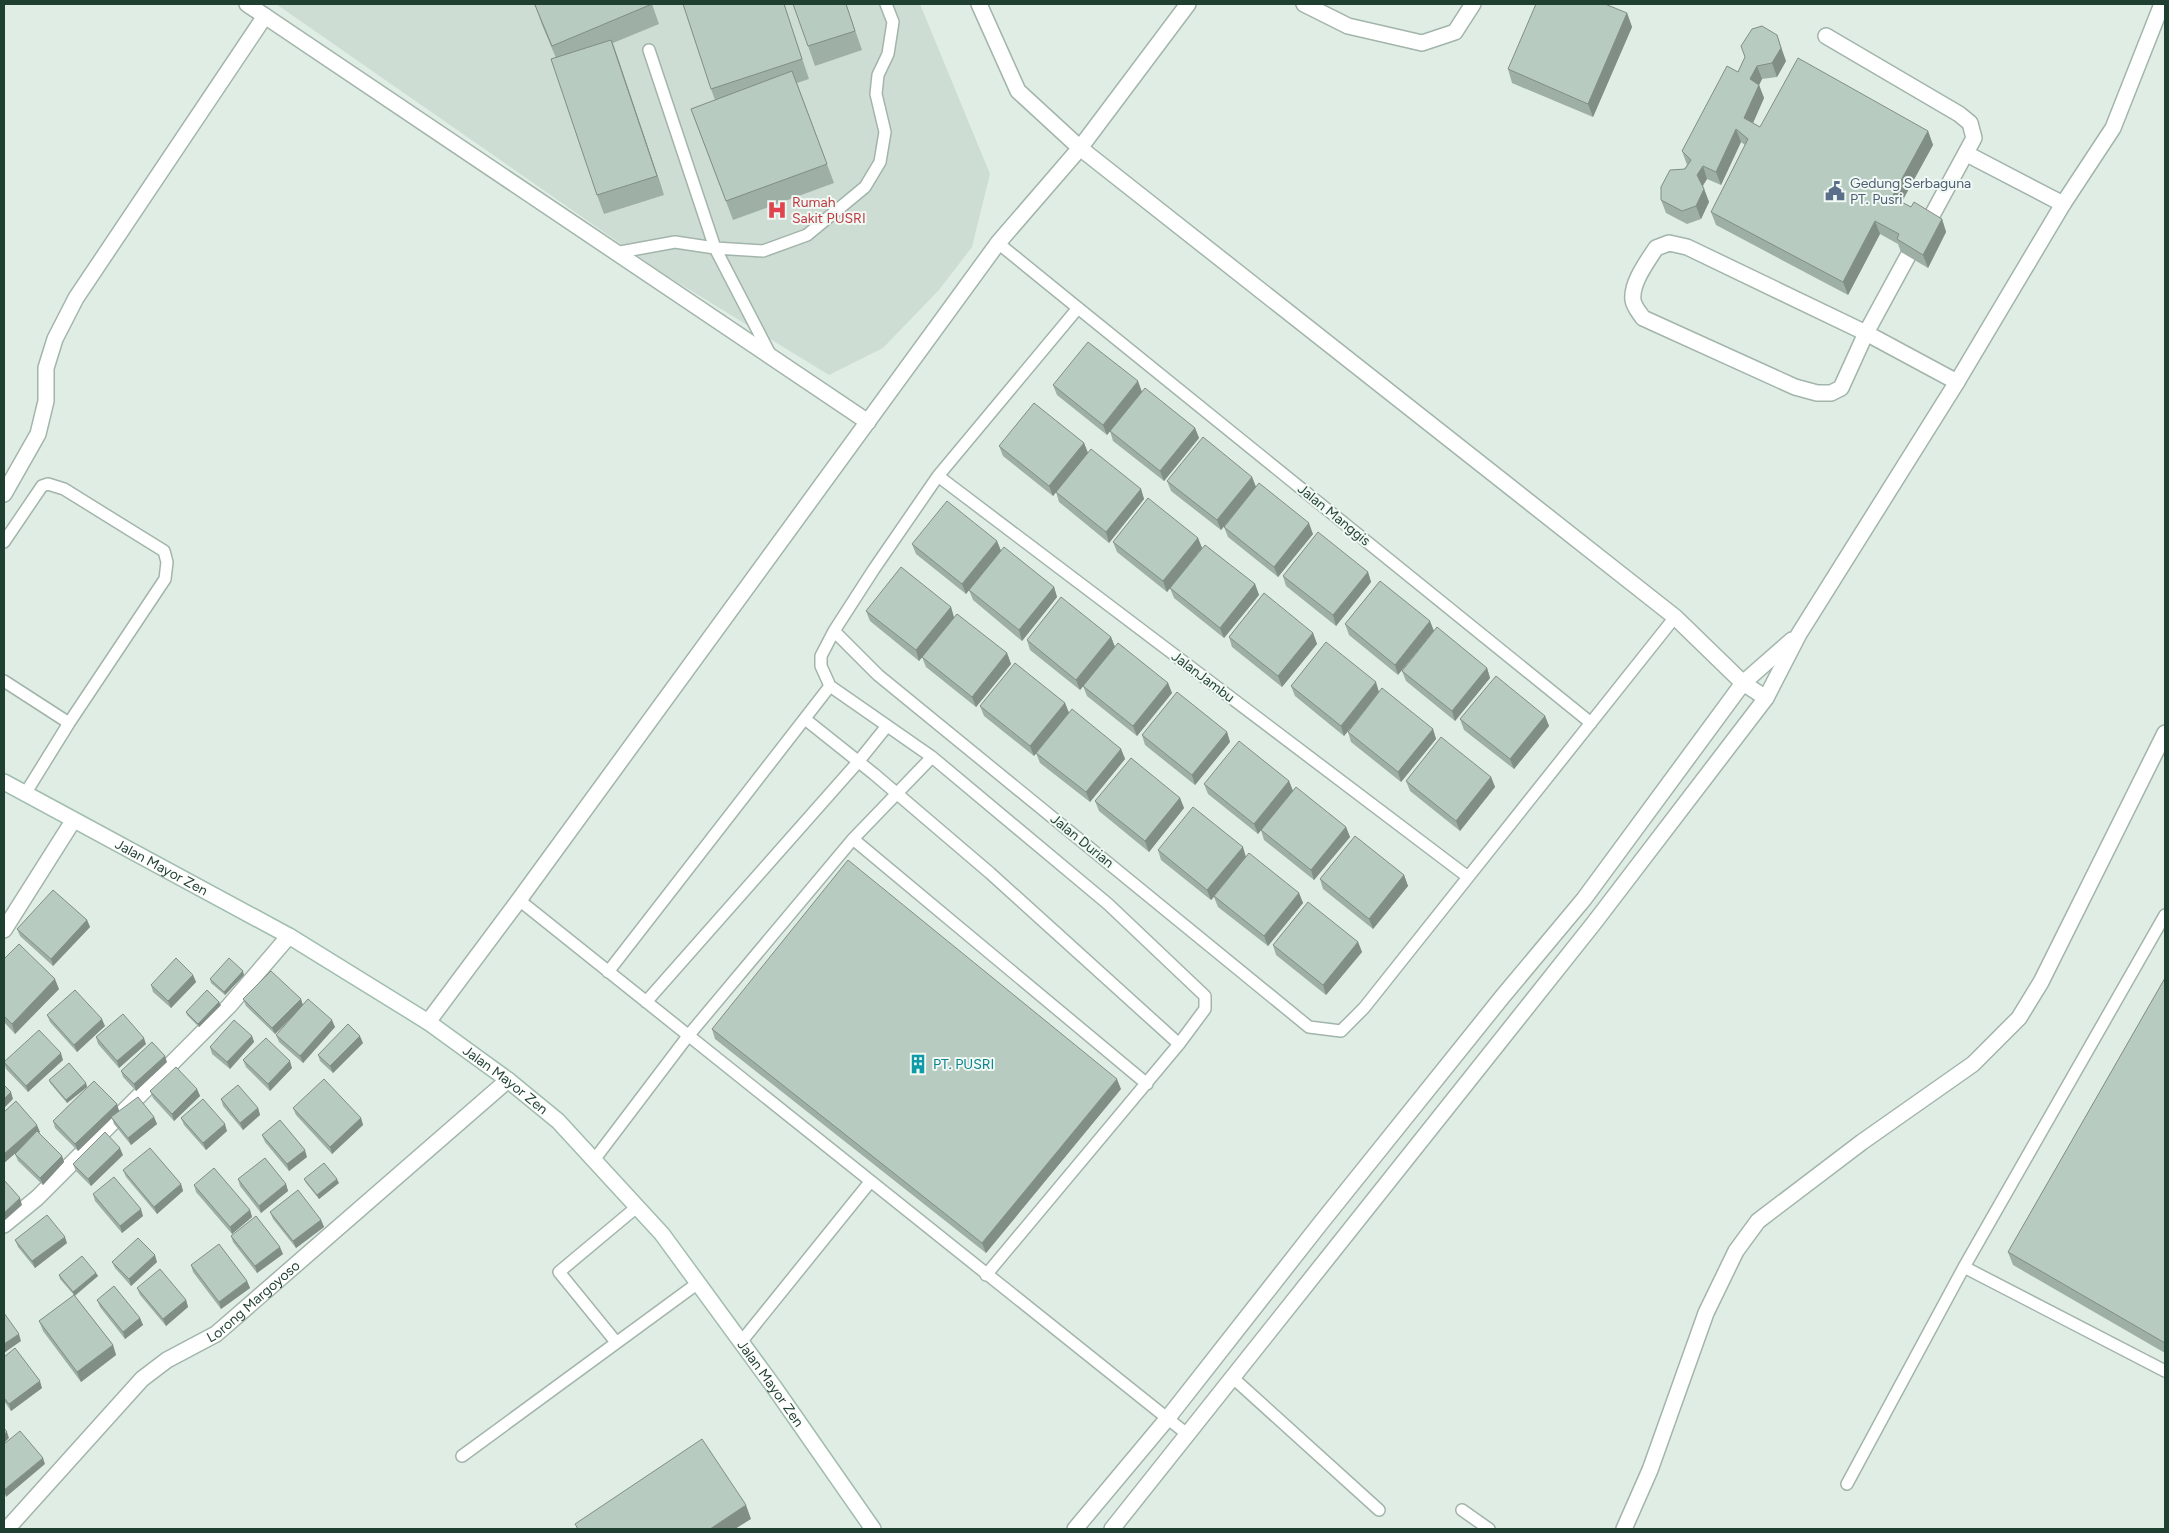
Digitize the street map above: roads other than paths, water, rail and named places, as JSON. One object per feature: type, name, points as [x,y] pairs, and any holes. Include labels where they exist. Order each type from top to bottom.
[{"type":"street","points":[[247,4],[868,422]]},
{"type":"street","points":[[978,4],[1018,91],[1080,148],[1675,617],[1743,683],[1766,698]]},
{"type":"street","points":[[428,1022],[998,243],[1080,148],[1188,4]]},
{"type":"street","points":[[1304,4],[1348,26],[1422,43],[1455,32],[1472,4]]},
{"type":"street","points":[[1112,1529],[1594,923],[1766,698],[1799,634],[1957,382],[2064,204],[2113,128],[2162,4]]},
{"type":"street","points":[[4,494],[38,434],[46,401],[46,368],[55,339],[76,298],[265,16]]},
{"type":"street","points":[[1826,36],[1959,114],[1970,123],[1974,138],[1930,219]]},
{"type":"street","points":[[1967,154],[2064,204]]},
{"type":"street","points":[[1909,254],[1866,332],[1841,388],[1831,394],[1817,393],[1794,387],[1643,318],[1633,299],[1635,287],[1656,248],[1669,244],[1687,247],[1866,332],[1957,382]]},
{"type":"street","points":[[1075,1529],[1167,1419],[1363,1171],[1584,899],[1743,683],[1799,634]]},
{"type":"street","points":[[1624,1529],[1650,1470],[1706,1313],[1736,1251],[1758,1221],[1862,1142],[1973,1064],[2019,1018],[2040,982],[2165,733]]},
{"type":"street","name":"Jalan Mayor Zen","points":[[4,782],[73,821],[289,936],[428,1022],[508,1080],[558,1120],[662,1234],[873,1529]]},
{"type":"street","points":[[4,930],[73,821]]},
{"type":"street","points":[[4,1225],[37,1198],[229,1006],[289,936]]},
{"type":"street","name":"Lorong Margoyoso","points":[[7,1529],[142,1379],[167,1360],[216,1334],[508,1080]]},
{"type":"lane","points":[[615,253],[674,242],[715,248],[763,251],[807,235],[865,187],[880,162],[885,132],[876,94],[878,75],[889,48],[893,22],[886,4]]},
{"type":"lane","points":[[650,50],[715,248],[772,358]]},
{"type":"lane","name":"Jalan Manggis","points":[[998,243],[1591,723]]},
{"type":"lane","points":[[986,1275],[1179,1044],[1206,1009],[1205,996],[1108,904],[932,757],[830,686],[821,666],[821,656],[834,631],[874,569],[938,476],[1078,308]]},
{"type":"lane","name":"JalanJambu","points":[[938,476],[1468,878]]},
{"type":"lane","points":[[4,542],[42,486],[48,484],[64,489],[164,551],[167,562],[165,578],[69,723],[25,794]]},
{"type":"lane","points":[[1468,878],[1675,617]]},
{"type":"lane","name":"Jalan Durian","points":[[834,631],[878,675],[1309,1026],[1341,1031],[1364,1008],[1468,878]]},
{"type":"lane","points":[[4,681],[69,723]]},
{"type":"lane","points":[[608,972],[830,686]]},
{"type":"lane","points":[[804,719],[896,792],[990,873],[1179,1044]]},
{"type":"lane","points":[[646,1002],[858,762],[887,726]]},
{"type":"lane","points":[[594,1160],[688,1036],[853,838],[932,757]]},
{"type":"lane","points":[[853,838],[1147,1084]]},
{"type":"lane","points":[[519,900],[1187,1434]]},
{"type":"lane","points":[[1847,1484],[1964,1268],[2165,915]]},
{"type":"lane","points":[[741,1342],[870,1182]]},
{"type":"lane","points":[[616,1342],[559,1272],[638,1206]]},
{"type":"lane","points":[[1964,1268],[2165,1371]]},
{"type":"lane","points":[[462,1456],[698,1282]]},
{"type":"lane","points":[[1232,1376],[1379,1510]]},
{"type":"lane","points":[[1462,1510],[1489,1529]]},
{"type":"place","name":"Gedung Serbaguna PT. Pusri","points":[[1835,191]]},
{"type":"place","name":"Rumah Sakit PUSRI","points":[[777,210]]},
{"type":"place","name":"PT. PUSRI","points":[[918,1064]]}]
